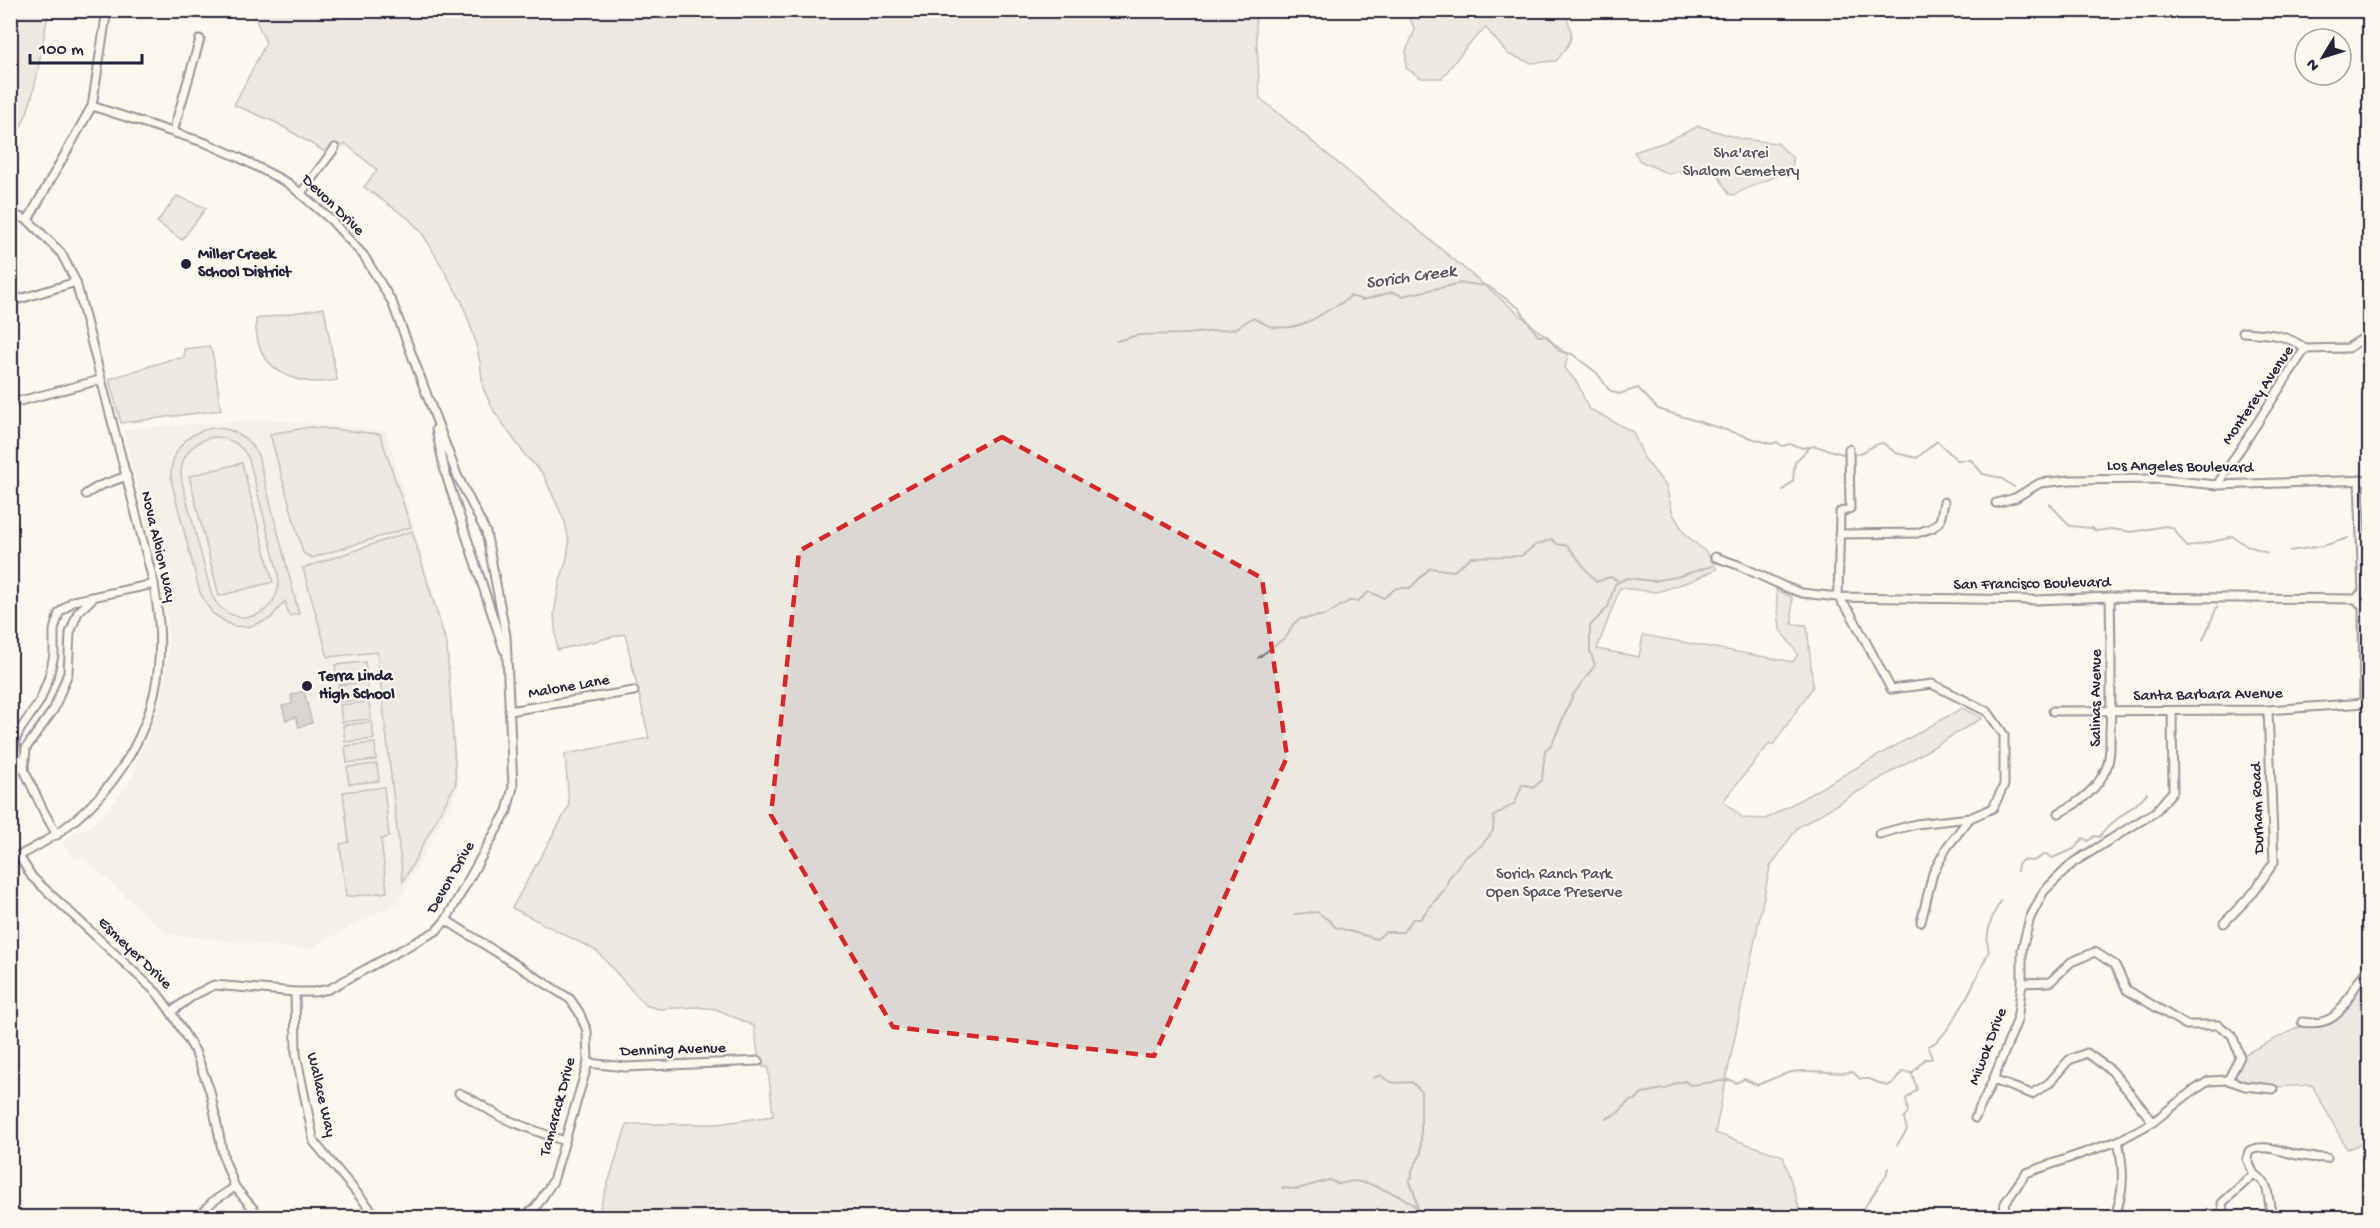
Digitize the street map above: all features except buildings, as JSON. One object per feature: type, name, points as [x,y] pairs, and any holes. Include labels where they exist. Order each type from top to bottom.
[{"type":"street","points":[[28,220],[92,106],[107,10]]},
{"type":"street","points":[[173,132],[200,39]]},
{"type":"street","name":"Devon Drive","points":[[92,106],[173,132],[238,157],[288,183],[330,219],[364,256],[392,302],[457,475],[486,532],[506,636],[513,787],[507,811],[446,920],[436,931],[329,989],[295,992],[214,985],[194,995],[171,1012]]},
{"type":"street","points":[[302,193],[335,148]]},
{"type":"street","name":"Nova Albion Way","points":[[10,214],[28,220],[61,254],[76,282],[154,584],[159,624],[159,664],[152,700],[142,730],[125,764],[111,785],[79,818],[57,835],[10,860]]},
{"type":"street","points":[[13,302],[76,282]]},
{"type":"street","points":[[2243,332],[2276,335],[2295,340],[2304,349]]},
{"type":"street","name":"Monterey Avenue","points":[[2217,485],[2304,349],[2348,348],[2370,334]]},
{"type":"street","points":[[20,401],[100,380]]},
{"type":"street","name":"Devon Drive","points":[[431,406],[445,472],[508,664]]},
{"type":"street","points":[[1849,449],[1850,509],[1840,512],[1838,597],[1851,614],[1891,689],[1932,684],[1988,712],[2004,735],[2004,785],[1993,808],[1970,818],[1916,824],[1879,834]]},
{"type":"street","points":[[86,494],[99,486],[127,476]]},
{"type":"street","name":"Los Angeles Boulevard","points":[[1996,503],[2015,498],[2040,483],[2070,480],[2156,479],[2217,485],[2370,480]]},
{"type":"street","points":[[2359,480],[2364,599]]},
{"type":"street","points":[[1839,534],[1926,531],[1940,521],[1944,502]]},
{"type":"street","name":"San Francisco Boulevard","points":[[1715,557],[1802,593],[1838,597],[2026,600],[2110,597],[2364,599]]},
{"type":"street","points":[[57,835],[17,755],[15,741],[40,701],[49,677],[54,655],[54,630],[59,613],[73,601],[154,584]]},
{"type":"street","name":"Salinas Avenue","points":[[2059,813],[2090,793],[2106,769],[2110,758],[2112,711],[2110,597]]},
{"type":"street","points":[[24,770],[26,748],[54,709],[68,673],[70,633],[78,612],[93,598]]},
{"type":"street","name":"Santa Barbara Avenue","points":[[2053,711],[2268,710],[2364,703],[2364,599]]},
{"type":"street","name":"Malone Lane","points":[[509,711],[634,691]]},
{"type":"street","name":"Durham Road","points":[[2224,923],[2254,892],[2274,862],[2268,710]]},
{"type":"street","name":"Miwok Drive","points":[[1975,1118],[2017,1021],[2022,983],[2022,949],[2030,918],[2044,891],[2074,862],[2155,813],[2173,791],[2172,711]]},
{"type":"street","points":[[1921,922],[1933,873],[1947,847],[1970,818]]},
{"type":"street","name":"Esmeyer Drive","points":[[19,856],[32,877],[157,993],[171,1012],[195,1051],[210,1091],[224,1159],[235,1186],[261,1218]]},
{"type":"street","name":"Tamarack Drive","points":[[446,920],[570,999],[579,1012],[587,1031],[588,1063],[554,1180],[536,1207],[522,1218]]},
{"type":"street","points":[[2022,983],[2050,982],[2071,962],[2095,952],[2115,965],[2127,990],[2186,1025],[2218,1024],[2232,1035],[2240,1057],[2228,1080]]},
{"type":"street","points":[[2302,1022],[2319,1025],[2340,1011],[2360,977],[2370,967]]},
{"type":"street","name":"Wallace Way","points":[[295,992],[296,1054],[314,1143],[378,1218]]},
{"type":"street","points":[[1993,1080],[2032,1094],[2049,1083],[2069,1060],[2087,1053],[2112,1071],[2153,1122]]},
{"type":"street","name":"Denning Avenue","points":[[588,1063],[626,1068],[759,1061]]},
{"type":"street","points":[[2003,1218],[2005,1203],[2026,1173],[2118,1141],[2153,1122],[2209,1081],[2228,1080],[2245,1086],[2273,1089]]},
{"type":"street","points":[[459,1093],[478,1101],[498,1115],[565,1141]]},
{"type":"street","points":[[2114,1218],[2122,1198],[2122,1160],[2118,1141]]},
{"type":"street","points":[[2272,1218],[2267,1188],[2264,1182],[2254,1174],[2246,1156],[2249,1150],[2255,1148],[2284,1150],[2299,1156],[2327,1158]]},
{"type":"street","points":[[2224,1218],[2222,1203],[2254,1174]]},
{"type":"street","points":[[198,1218],[212,1202],[235,1186]]},
{"type":"highlighted area","points":[[1002,437],[1262,578],[1287,757],[1154,1056],[893,1027],[771,815],[799,551]]},
{"type":"shaded area","name":"Terra Linda High School","points":[[267,419],[386,431],[448,642],[459,789],[399,902],[307,950],[167,934],[81,857],[74,860],[62,842],[75,832],[88,828],[103,815],[135,774],[137,759],[147,740],[161,700],[166,672],[169,649],[165,597],[123,429]]},
{"type":"shaded area","points":[[304,691],[312,723],[299,727],[296,717],[286,720],[282,706],[292,704],[291,695]]},
{"type":"green space","points":[[11,10],[49,11],[32,97],[20,129],[11,144]]},
{"type":"green space","name":"Sorich Ranch Park Open Space Preserve","points":[[252,11],[1255,11],[1260,98],[1568,355],[1565,368],[1578,384],[1588,408],[1633,432],[1644,458],[1666,486],[1673,514],[1685,534],[1706,552],[1717,569],[1691,581],[1657,592],[1620,588],[1597,649],[1639,657],[1643,635],[1793,662],[1798,654],[1780,630],[1776,590],[1792,597],[1792,624],[1807,625],[1813,687],[1773,745],[1770,743],[1723,801],[1743,818],[1766,819],[1962,708],[1982,718],[1797,828],[1770,867],[1715,1133],[1783,1156],[1802,1217],[597,1217],[627,1124],[717,1124],[773,1116],[768,1067],[763,1067],[759,1061],[754,1026],[716,1009],[696,1007],[659,1009],[645,1005],[597,951],[512,908],[569,806],[565,754],[649,738],[625,634],[557,650],[554,614],[569,542],[565,522],[543,474],[525,455],[494,411],[483,388],[474,336],[462,302],[422,233],[409,219],[364,187],[377,170],[346,144],[335,148],[330,155],[275,122],[234,105],[266,43]]},
{"type":"green space","points":[[1406,11],[1564,11],[1571,38],[1556,61],[1531,63],[1508,54],[1486,28],[1467,46],[1442,78],[1421,78],[1406,68],[1406,51],[1415,30]]},
{"type":"green space","name":"Sha'arei Shalom Cemetery","points":[[1699,126],[1741,139],[1777,143],[1792,157],[1793,164],[1790,171],[1734,195],[1729,194],[1716,172],[1701,165],[1669,174],[1640,161],[1634,152],[1665,142]]},
{"type":"green space","points":[[177,196],[206,208],[182,240],[157,222]]},
{"type":"green space","points":[[324,308],[337,380],[306,381],[279,371],[261,351],[256,319]]},
{"type":"green space","points":[[209,346],[213,356],[221,410],[121,423],[109,379],[172,359],[184,358],[184,349]]},
{"type":"green space","points":[[310,427],[380,434],[411,527],[312,558],[303,553],[270,434]]},
{"type":"green space","points":[[220,428],[233,431],[245,438],[258,455],[299,614],[289,616],[285,601],[270,619],[248,627],[232,626],[212,613],[200,593],[171,474],[175,455],[180,447],[193,435]],"holes":[[[219,437],[238,445],[249,459],[278,573],[278,588],[274,600],[256,615],[244,617],[232,615],[221,608],[212,596],[182,482],[182,466],[187,453],[205,439]]]},
{"type":"green space","points":[[242,463],[273,582],[219,596],[189,476]]},
{"type":"green space","points":[[412,531],[447,646],[456,783],[403,882],[377,652],[328,657],[303,568]]},
{"type":"green space","points":[[365,662],[367,679],[337,682],[335,665]]},
{"type":"green space","points":[[367,682],[369,699],[339,702],[338,685]]},
{"type":"green space","points":[[369,702],[371,719],[342,722],[340,705]]},
{"type":"green space","points":[[372,722],[374,739],[345,742],[343,725]]},
{"type":"green space","points":[[375,743],[376,760],[347,763],[345,746]]},
{"type":"green space","points":[[377,764],[379,781],[349,784],[347,767]]},
{"type":"green space","points":[[384,787],[389,837],[381,839],[387,892],[346,897],[340,844],[349,842],[343,792]]},
{"type":"green space","points":[[2369,967],[2370,1137],[2368,1142],[2347,1149],[2312,1085],[2256,1088],[2237,1081],[2236,1074],[2243,1055],[2307,1023],[2330,1019]]},
{"type":"waterway","name":"Sorich Creek","points":[[1117,341],[1138,335],[1187,334],[1235,329],[1252,318],[1271,326],[1288,327],[1314,319],[1350,296],[1363,300],[1393,292],[1402,296],[1462,283],[1488,286],[1519,308],[1538,336],[1547,336],[1559,351],[1572,354],[1597,373],[1609,390],[1619,394],[1638,388],[1658,409],[1771,444],[1777,442],[1782,446],[1790,444],[1803,448],[1815,446],[1843,454]]},
{"type":"waterway","name":"Sorich Creek","points":[[1855,454],[1883,443],[1896,453],[1917,458],[1937,441],[1957,460],[1971,460],[1983,474],[2001,478],[2014,487]]},
{"type":"waterway","points":[[1783,490],[1793,481],[1795,462],[1810,447]]},
{"type":"waterway","name":"Sorich Creek","points":[[2050,504],[2070,526],[2092,528],[2096,531],[2111,529],[2132,532],[2165,526],[2173,528],[2187,547],[2232,536],[2244,544],[2267,553]]},
{"type":"waterway","name":"Sorich Creek","points":[[2289,551],[2323,546],[2348,538]]},
{"type":"waterway","points":[[1258,658],[1287,636],[1294,623],[1300,619],[1326,615],[1349,601],[1358,601],[1369,592],[1384,598],[1396,588],[1410,588],[1430,568],[1454,571],[1471,557],[1521,556],[1536,545],[1552,539],[1557,544],[1568,546],[1596,582],[1610,577],[1617,580]]},
{"type":"waterway","points":[[1295,914],[1317,912],[1335,927],[1377,939],[1385,932],[1403,932],[1413,919],[1420,919],[1445,889],[1449,878],[1464,858],[1481,846],[1493,831],[1494,816],[1515,803],[1522,785],[1533,788],[1542,780],[1545,750],[1552,744],[1573,695],[1595,665],[1590,651],[1590,626],[1608,607],[1615,584],[1627,578],[1653,581],[1676,577],[1712,566]]},
{"type":"waterway","points":[[2203,640],[2217,607]]},
{"type":"waterway","points":[[2017,871],[2022,860],[2033,861],[2046,854],[2052,858],[2074,849],[2083,838],[2088,841],[2094,836],[2099,837],[2147,793]]},
{"type":"waterway","points":[[1606,1119],[1619,1112],[1629,1101],[1635,1100],[1642,1093],[1666,1089],[1685,1081],[1690,1085],[1730,1080],[1736,1083],[1744,1079],[1757,1085],[1788,1073],[1800,1071],[1853,1072],[1860,1079],[1869,1079],[1887,1086],[1893,1083],[1902,1072],[1912,1073],[1925,1059],[1932,1059],[1928,1046],[1945,1033],[1971,989],[1989,951],[1990,925],[2001,901]]},
{"type":"waterway","points":[[1897,1145],[1907,1130],[1904,1118],[1908,1112],[1906,1099],[1917,1089],[1912,1074]]},
{"type":"waterway","points":[[1373,1078],[1381,1075],[1391,1082],[1412,1082],[1421,1091],[1421,1154],[1409,1180],[1420,1218]]},
{"type":"waterway","points":[[1857,1218],[1886,1176],[1888,1168]]},
{"type":"waterway","points":[[1282,1188],[1297,1189],[1329,1180],[1339,1184],[1353,1181],[1367,1183],[1402,1197],[1417,1208]]},
{"type":"place","name":"Miller Creek School District","points":[[186,264]]},
{"type":"place","name":"Terra Linda High School","points":[[307,686]]}]
